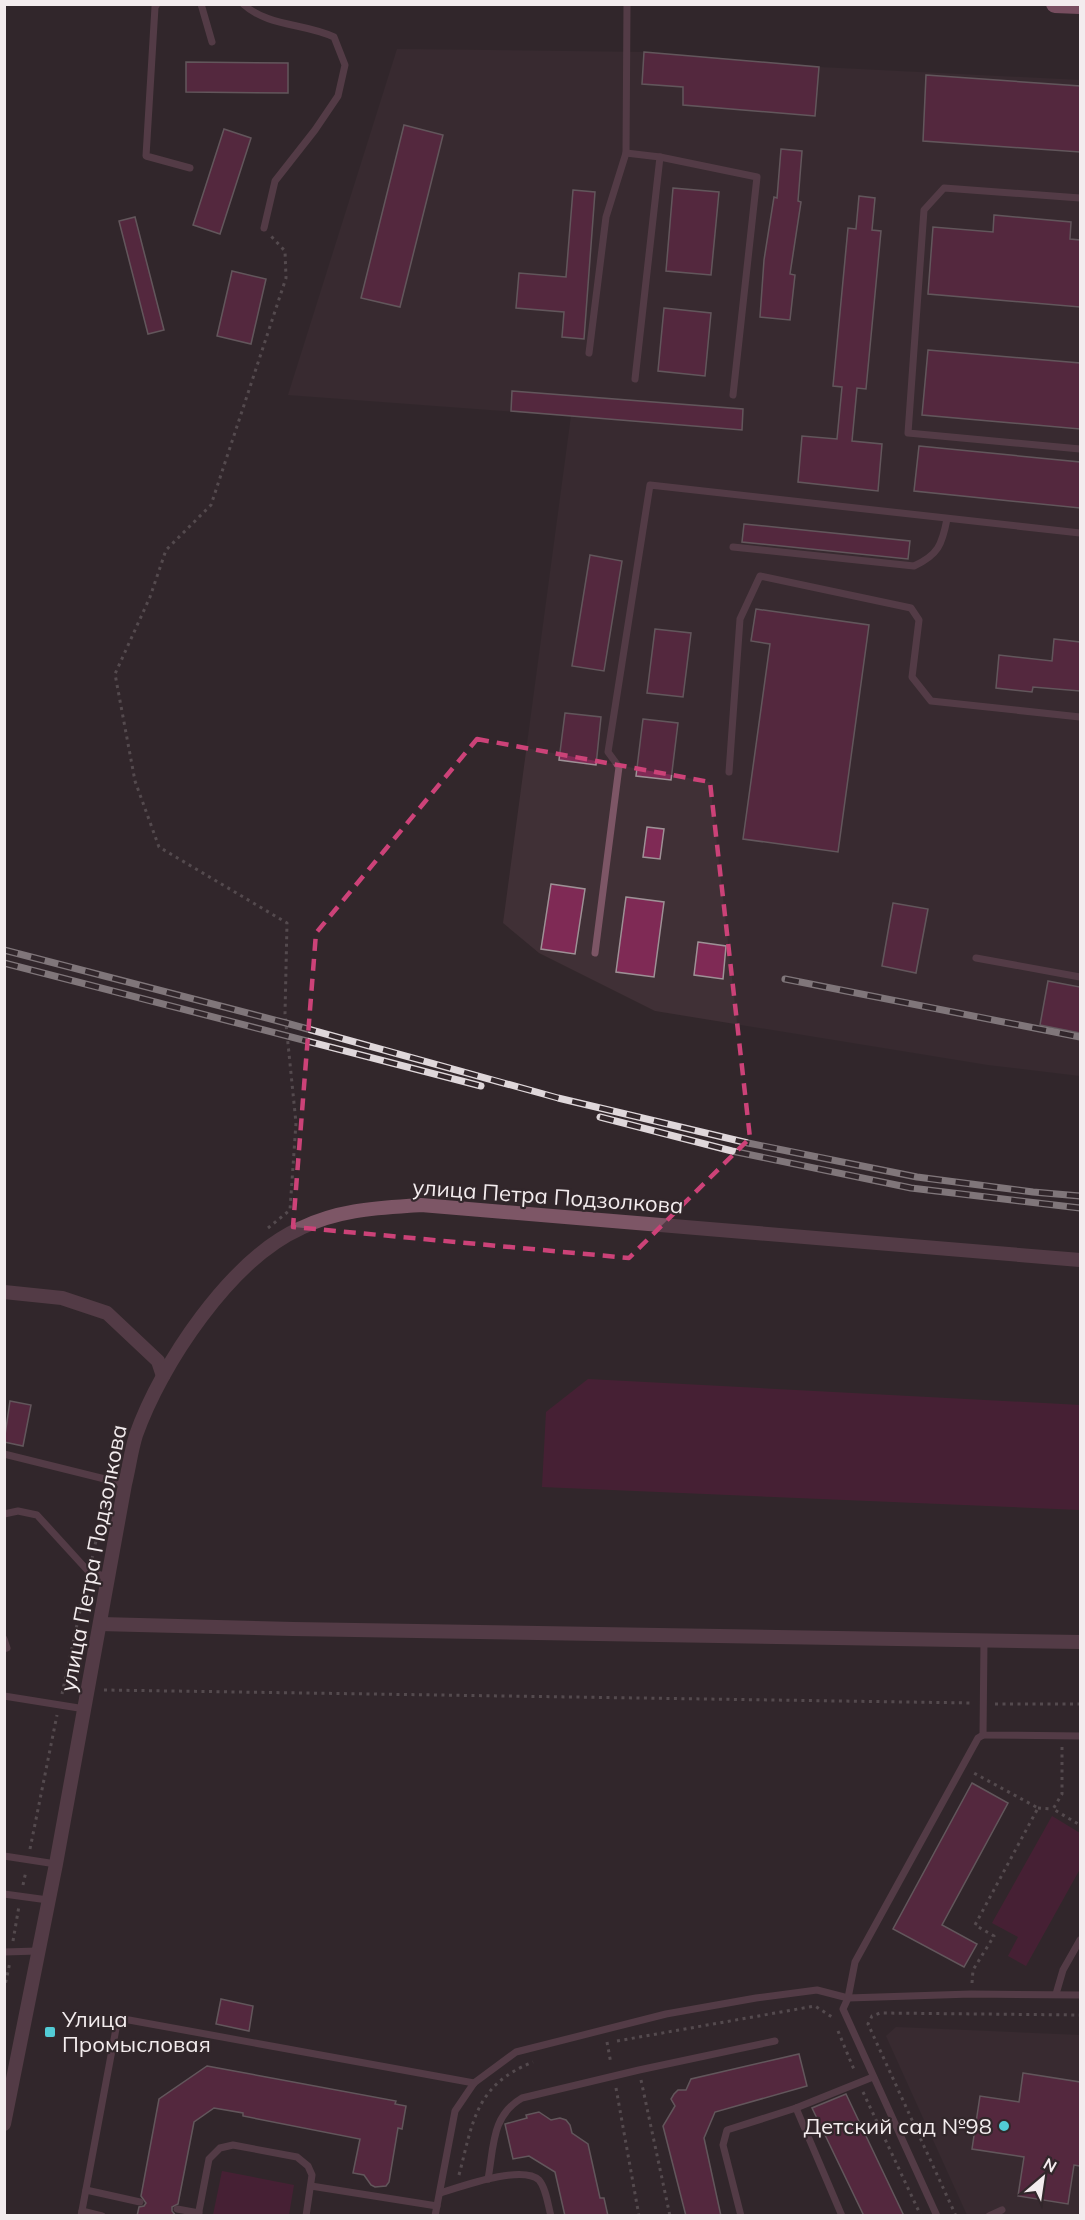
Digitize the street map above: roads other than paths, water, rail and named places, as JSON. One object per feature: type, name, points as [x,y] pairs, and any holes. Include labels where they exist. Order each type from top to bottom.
[{"type":"main road","points":[[1055,4],[1080,5]]},
{"type":"street","name":"улица Петра Подзолкова","points":[[4,2124],[6,2105],[57,1864],[125,1484],[136,1437],[163,1376],[206,1310],[251,1262],[279,1239],[302,1227],[354,1210],[421,1205],[1080,1260]]},
{"type":"street","points":[[4,1292],[62,1298],[107,1313],[158,1361],[163,1376]]},
{"type":"street","points":[[100,1624],[1080,1642]]},
{"type":"lane","points":[[157,4],[146,156],[190,168]]},
{"type":"lane","points":[[201,4],[212,42]]},
{"type":"lane","points":[[243,4],[281,24],[321,31],[334,37],[345,65],[338,96],[275,181],[264,228]]},
{"type":"lane","points":[[589,353],[606,217],[626,153],[627,4]]},
{"type":"lane","points":[[626,153],[660,157],[757,177],[733,395]]},
{"type":"lane","points":[[635,379],[660,157]]},
{"type":"lane","points":[[1080,198],[944,188],[924,210],[908,433],[1080,449]]},
{"type":"lane","points":[[595,953],[619,767],[608,752],[650,485],[1080,533]]},
{"type":"lane","points":[[734,547],[914,566],[931,558],[943,540],[947,519]]},
{"type":"lane","points":[[729,772],[740,619],[760,576],[911,608],[919,620],[912,677],[931,702],[1080,717]]},
{"type":"lane","points":[[976,958],[1080,976]]},
{"type":"lane","points":[[4,1454],[125,1484]]},
{"type":"lane","points":[[4,1514],[18,1511],[37,1515],[89,1572],[108,1577]]},
{"type":"lane","points":[[4,1639],[7,1648],[4,1649]]},
{"type":"lane","points":[[983,1735],[984,1641]]},
{"type":"lane","points":[[4,1696],[85,1709]]},
{"type":"lane","points":[[937,2216],[843,2009],[848,1998],[855,1962],[978,1738],[983,1735],[1080,1736]]},
{"type":"lane","points":[[4,1856],[57,1864]]},
{"type":"lane","points":[[4,1894],[48,1899]]},
{"type":"lane","points":[[1056,1994],[1063,1970],[1080,1940]]},
{"type":"lane","points":[[4,1952],[38,1951]]},
{"type":"lane","points":[[435,2216],[455,2111],[474,2084],[516,2052],[666,2014],[817,1990],[848,1998],[970,1994],[1080,1995]]},
{"type":"lane","points":[[102,2216],[81,2213],[118,2018],[474,2084]]},
{"type":"lane","points":[[488,2179],[497,2124],[510,2105],[522,2098],[614,2075],[775,2041]]},
{"type":"lane","points":[[741,2216],[723,2145],[727,2130],[796,2108],[873,2077]]},
{"type":"lane","points":[[796,2108],[842,2216]]},
{"type":"lane","points":[[177,2209],[198,2214],[209,2159],[220,2148],[233,2145],[297,2157],[308,2166],[312,2175],[306,2216]]},
{"type":"lane","points":[[440,2193],[488,2179],[522,2174],[537,2179],[543,2186],[551,2216]]},
{"type":"lane","points":[[311,2186],[437,2206]]},
{"type":"lane","points":[[86,2190],[140,2202]]},
{"type":"lane","points":[[989,2216],[1002,2210]]},
{"type":"railway","points":[[4,950],[286,1023],[558,1098],[748,1143],[917,1177],[1080,1196]]},
{"type":"railway","points":[[4,963],[481,1086]]},
{"type":"railway","points":[[785,979],[1080,1037]]},
{"type":"railway","points":[[600,1117],[732,1151],[911,1188],[1080,1208]]},
{"type":"place","name":"Улица Промысловая","points":[[50,2032]]},
{"type":"place","name":"Детский сад №98","points":[[1004,2126]]}]
